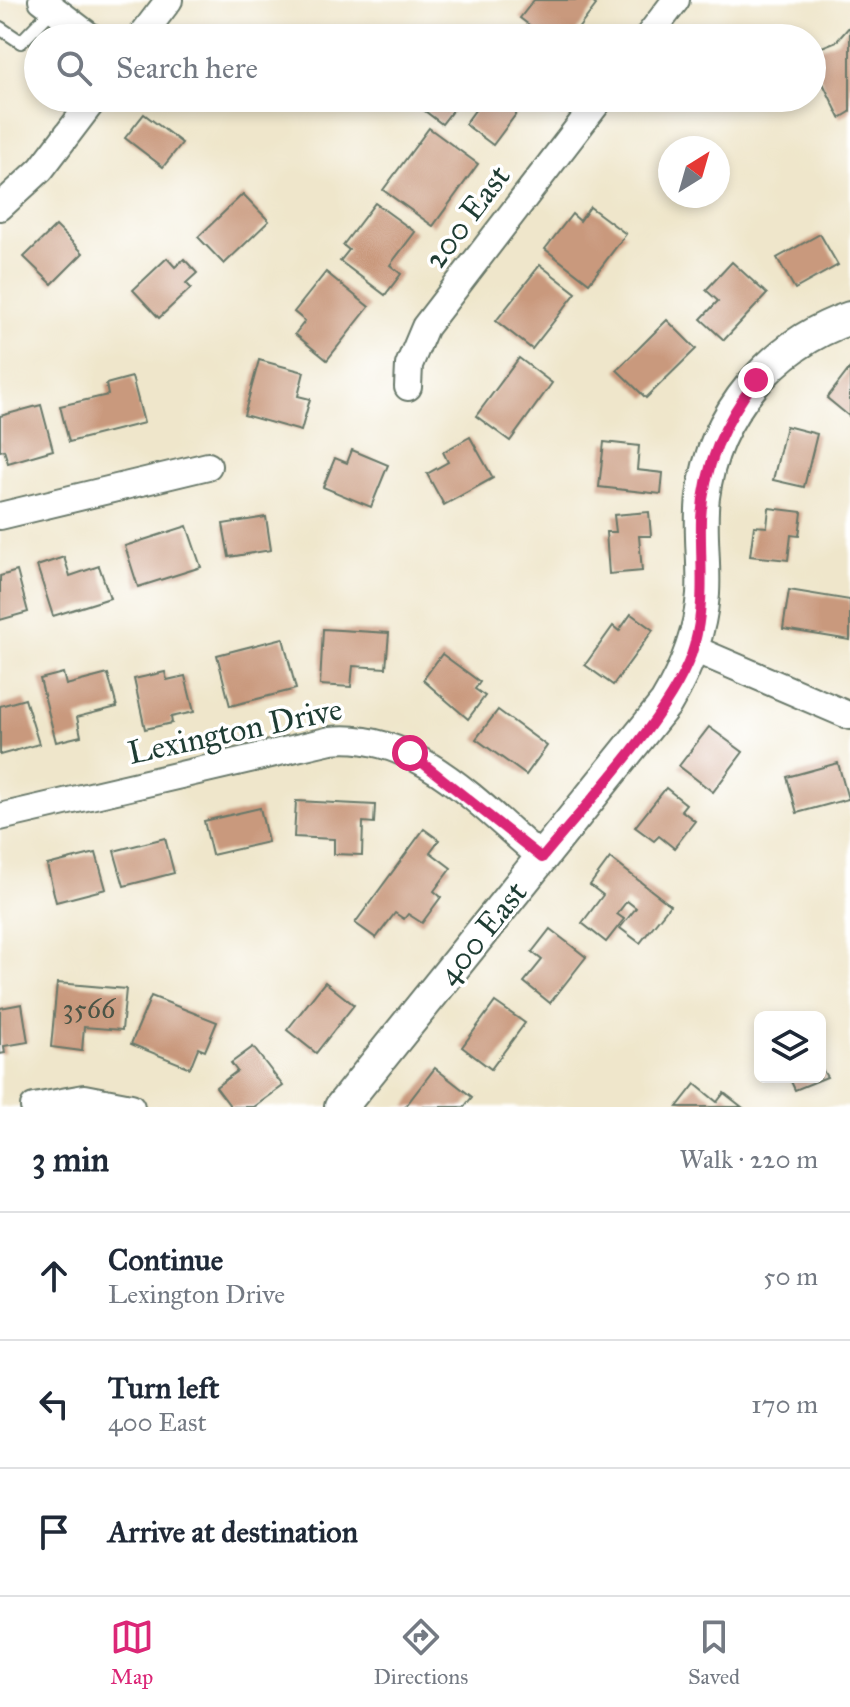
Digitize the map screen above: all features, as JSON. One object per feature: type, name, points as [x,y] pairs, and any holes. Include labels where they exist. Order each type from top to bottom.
[{"type":"street","points":[[151,24],[169,0]]},
{"type":"street","points":[[658,24],[676,0]]},
{"type":"street","points":[[48,4],[74,24]]},
{"type":"street","points":[[0,207],[41,169],[84,112]]},
{"type":"street","name":"200 East","points":[[408,387],[409,365],[425,327],[590,112]]},
{"type":"street","name":"400 East","points":[[341,1107],[666,703],[694,649],[703,592],[703,494],[725,426],[756,380],[774,361],[813,333],[850,318]]},
{"type":"street","points":[[0,516],[208,466]]},
{"type":"street","points":[[694,649],[850,716]]},
{"type":"street","name":"Lexington Drive","points":[[0,817],[331,740],[364,739],[395,746],[424,761],[542,858]]},
{"type":"street","points":[[34,1107],[84,1098],[131,1107]]},
{"type":"lane","points":[[34,24],[48,4]]},
{"type":"lane","points":[[0,28],[21,42],[24,38]]},
{"type":"building","points":[[534,0],[590,0],[596,5],[582,24],[528,24],[520,18]]},
{"type":"building","points":[[850,26],[850,112],[840,118],[826,90],[826,45],[837,41]]},
{"type":"building","points":[[426,112],[451,112],[442,124]]},
{"type":"building","points":[[474,112],[518,112],[493,145],[465,124]]},
{"type":"building","points":[[144,114],[182,143],[163,167],[125,138]]},
{"type":"building","points":[[429,128],[478,164],[433,226],[383,190]]},
{"type":"building","points":[[243,194],[269,221],[224,264],[198,237]]},
{"type":"building","points":[[375,203],[415,232],[390,265],[401,274],[385,295],[340,261],[349,250],[343,245]]},
{"type":"building","points":[[590,207],[626,234],[589,283],[545,249],[572,214],[580,221]]},
{"type":"building","points":[[56,226],[83,253],[52,284],[24,257]]},
{"type":"building","points":[[820,234],[838,265],[795,289],[777,258]]},
{"type":"building","points":[[167,258],[175,267],[184,259],[197,273],[186,283],[191,288],[159,318],[133,290]]},
{"type":"building","points":[[732,262],[767,294],[724,340],[701,319],[718,301],[706,290]]},
{"type":"building","points":[[540,265],[576,293],[532,349],[496,321]]},
{"type":"building","points":[[326,272],[369,307],[327,360],[295,334],[305,321],[294,312]]},
{"type":"building","points":[[667,320],[696,349],[646,398],[617,370]]},
{"type":"building","points":[[519,358],[552,383],[510,441],[476,416]]},
{"type":"building","points":[[259,360],[304,372],[298,396],[310,399],[301,431],[244,415]]},
{"type":"building","points":[[850,368],[850,417],[827,398]]},
{"type":"building","points":[[132,377],[144,423],[69,442],[60,406],[108,395],[106,384]]},
{"type":"building","points":[[41,405],[53,450],[8,463],[4,450],[0,451],[0,416]]},
{"type":"building","points":[[786,426],[817,434],[804,487],[773,480]]},
{"type":"building","points":[[470,437],[493,478],[444,505],[427,474],[448,462],[443,452]]},
{"type":"building","points":[[604,442],[639,446],[637,470],[663,473],[661,494],[599,487]]},
{"type":"building","points":[[352,450],[388,465],[371,507],[323,487],[335,458],[347,463]]},
{"type":"building","points":[[769,508],[802,512],[799,536],[791,535],[788,560],[750,556],[754,526],[767,527]]},
{"type":"building","points":[[649,512],[651,536],[639,536],[642,571],[609,574],[606,532],[616,532],[614,515]]},
{"type":"building","points":[[266,517],[271,550],[229,557],[223,524]]},
{"type":"building","points":[[187,526],[201,567],[138,587],[125,546]]},
{"type":"building","points":[[64,557],[70,576],[99,566],[110,598],[53,616],[37,566]]},
{"type":"building","points":[[17,571],[28,612],[0,620],[0,576]]},
{"type":"building","points":[[789,590],[850,600],[850,640],[783,629]]},
{"type":"building","points":[[631,614],[653,630],[613,685],[585,665],[613,626],[619,631]]},
{"type":"building","points":[[323,629],[389,633],[386,668],[353,666],[351,687],[320,685]]},
{"type":"building","points":[[283,638],[296,689],[230,706],[217,655]]},
{"type":"building","points":[[442,654],[480,682],[475,689],[485,696],[468,719],[423,680]]},
{"type":"building","points":[[165,672],[167,680],[185,676],[194,712],[171,717],[172,723],[145,729],[134,679]]},
{"type":"building","points":[[63,673],[66,685],[108,674],[117,707],[77,717],[81,736],[56,742],[40,679]]},
{"type":"building","points":[[25,699],[39,744],[0,755],[0,706]]},
{"type":"building","points":[[498,710],[547,746],[526,775],[476,739]]},
{"type":"building","points":[[709,727],[743,752],[713,792],[679,766]]},
{"type":"building","points":[[838,763],[848,799],[797,813],[787,777]]},
{"type":"building","points":[[666,788],[686,804],[681,810],[695,821],[674,848],[659,836],[654,841],[635,827]]},
{"type":"building","points":[[296,801],[375,805],[374,823],[363,822],[362,855],[334,854],[334,839],[294,837]]},
{"type":"building","points":[[260,808],[268,842],[212,855],[204,821]]},
{"type":"building","points":[[424,829],[439,840],[430,852],[451,868],[434,891],[441,897],[422,923],[408,914],[404,919],[395,913],[376,938],[355,923]]},
{"type":"building","points":[[165,838],[174,873],[124,886],[114,851]]},
{"type":"building","points":[[96,853],[106,889],[56,902],[47,865]]},
{"type":"building","points":[[610,858],[670,905],[640,943],[620,928],[636,908],[627,901],[617,914],[624,919],[606,942],[582,923],[603,895],[590,885]]},
{"type":"building","points":[[550,929],[586,957],[550,1003],[524,982],[542,960],[532,952]]},
{"type":"building","points":[[325,982],[354,1005],[316,1053],[287,1030]]},
{"type":"building","points":[[57,983],[126,989],[122,1030],[84,1027],[82,1051],[51,1047]]},
{"type":"building","points":[[151,996],[217,1022],[205,1051],[198,1048],[190,1068],[131,1044]]},
{"type":"building","points":[[495,1002],[525,1023],[491,1069],[462,1047]]},
{"type":"building","points":[[22,1004],[28,1042],[4,1046],[5,1053],[0,1054],[0,1008]]},
{"type":"building","points":[[253,1047],[283,1086],[254,1107],[231,1107],[216,1087],[237,1071],[231,1063]]},
{"type":"building","points":[[435,1068],[472,1097],[464,1107],[405,1107]]},
{"type":"building","points":[[792,1083],[812,1083],[795,1090]]},
{"type":"building","points":[[695,1084],[717,1102],[724,1093],[742,1107],[677,1107]]},
{"type":"route","points":[[410,753],[437,771],[542,858],[654,719],[681,679],[694,649],[701,615],[701,520],[708,471],[725,426],[756,380]]}]
